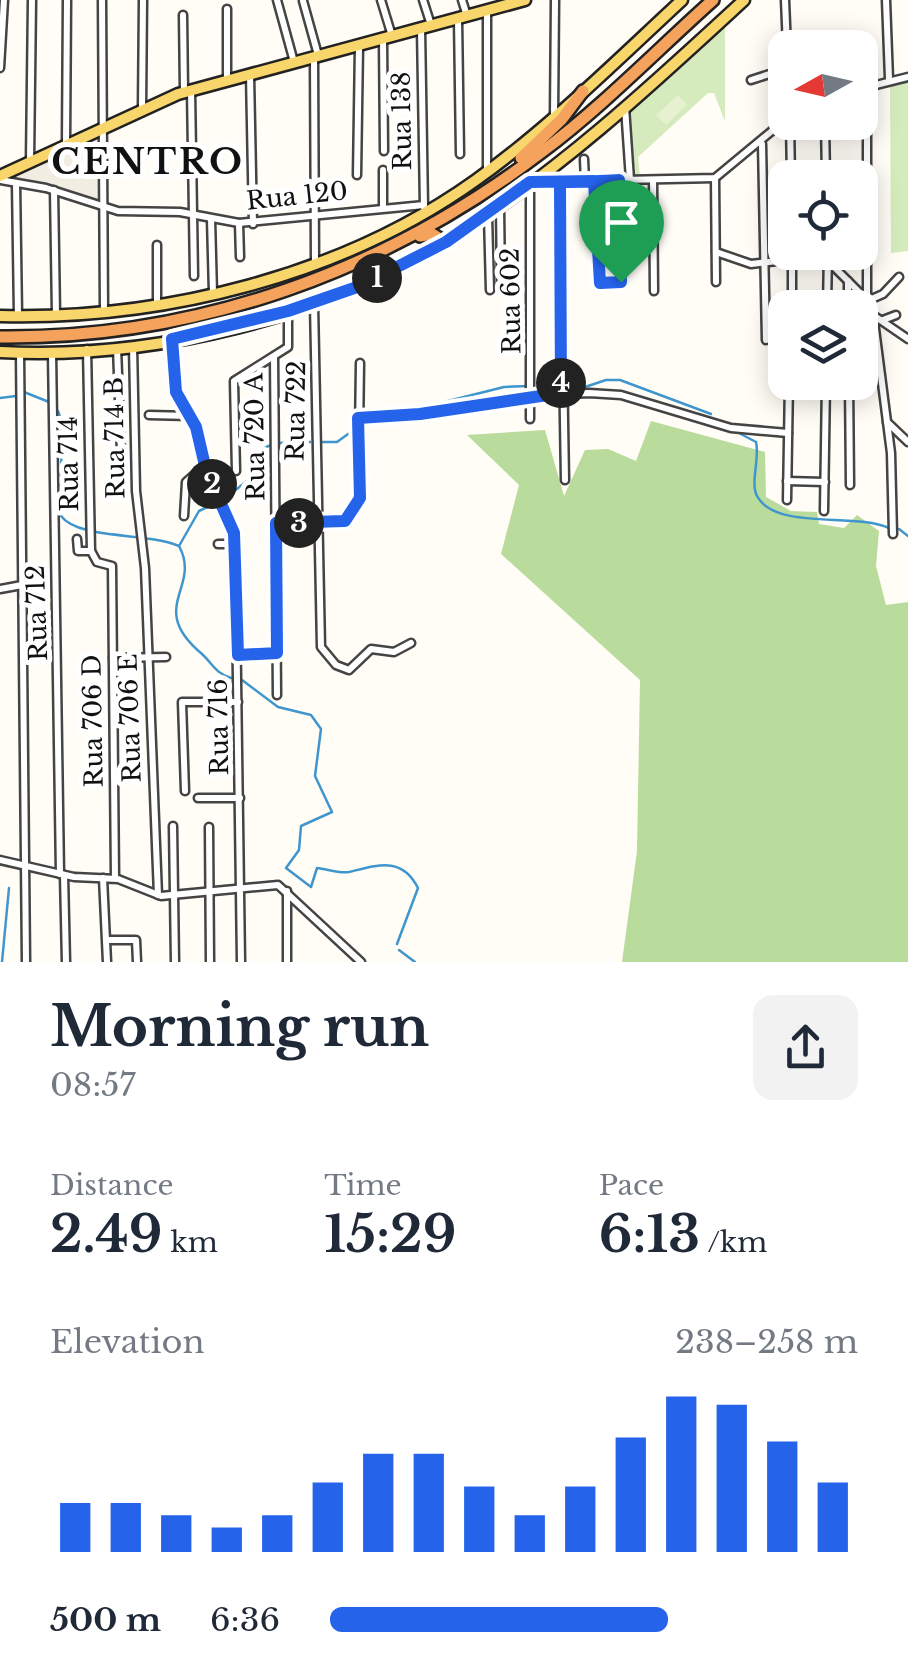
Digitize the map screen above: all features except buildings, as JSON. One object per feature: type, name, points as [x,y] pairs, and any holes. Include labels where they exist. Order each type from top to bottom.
[{"type":"highway","points":[[0,334],[156,317],[290,283],[348,260],[423,223],[521,158],[703,0]]},
{"type":"highway","points":[[0,334],[100,332],[210,312],[298,287],[411,238],[546,149],[713,0]]},
{"type":"highway","points":[[521,158],[562,120],[584,90]]},
{"type":"highway","points":[[411,238],[432,234],[446,242]]},
{"type":"main road","points":[[0,178],[187,91],[525,0]]},
{"type":"main road","points":[[0,352],[52,352],[172,339],[288,311],[314,304],[446,242],[500,206],[625,107],[744,0]]},
{"type":"main road","points":[[0,316],[104,312],[157,305],[213,293],[314,262],[424,209],[487,172],[554,118],[677,2]]},
{"type":"street","points":[[0,68],[4,0]]},
{"type":"street","points":[[30,162],[32,0]]},
{"type":"street","points":[[66,144],[67,0]]},
{"type":"street","points":[[102,0],[104,312]]},
{"type":"street","points":[[142,109],[144,0]]},
{"type":"street","points":[[277,0],[294,63]]},
{"type":"street","points":[[380,0],[388,38],[384,151]]},
{"type":"street","name":"Rua 138","points":[[423,0],[424,209]]},
{"type":"street","points":[[460,154],[462,0]]},
{"type":"street","points":[[554,118],[555,0]]},
{"type":"street","points":[[785,0],[786,30]]},
{"type":"street","points":[[886,0],[889,79]]},
{"type":"street","points":[[303,1],[316,57],[314,262]]},
{"type":"street","points":[[226,9],[228,80]]},
{"type":"street","points":[[487,10],[487,172]]},
{"type":"street","points":[[183,15],[194,276]]},
{"type":"street","points":[[357,174],[359,46]]},
{"type":"street","points":[[250,74],[253,224]]},
{"type":"street","points":[[751,80],[768,74]]},
{"type":"street","points":[[878,83],[908,77]]},
{"type":"street","points":[[625,107],[630,180]]},
{"type":"street","points":[[530,182],[715,178],[768,138]]},
{"type":"street","points":[[864,140],[866,290]]},
{"type":"street","points":[[762,143],[766,340]]},
{"type":"street","points":[[584,159],[585,182]]},
{"type":"street","points":[[383,170],[383,207]]},
{"type":"street","name":"Rua 120","points":[[0,178],[54,190],[102,208],[193,214],[239,223],[314,219],[383,207],[424,209]]},
{"type":"street","points":[[715,178],[716,282]]},
{"type":"street","points":[[594,181],[600,283],[621,282],[619,180]]},
{"type":"street","points":[[653,180],[654,291]]},
{"type":"street","points":[[16,182],[18,316]]},
{"type":"street","name":"Rua 602","points":[[530,182],[530,419]]},
{"type":"street","points":[[560,182],[565,480]]},
{"type":"street","points":[[54,190],[56,315]]},
{"type":"street","points":[[500,206],[501,283]]},
{"type":"street","points":[[488,214],[490,290]]},
{"type":"street","points":[[212,219],[213,293]]},
{"type":"street","points":[[239,223],[240,257]]},
{"type":"street","points":[[157,245],[157,305]]},
{"type":"street","points":[[716,252],[748,263],[768,260]]},
{"type":"street","points":[[839,270],[856,290]]},
{"type":"street","points":[[878,296],[899,277]]},
{"type":"street","points":[[848,281],[848,290]]},
{"type":"street","name":"Rua 722","points":[[314,304],[320,637],[325,654],[349,670],[368,650],[394,652],[411,643]]},
{"type":"street","name":"Rua 720 A","points":[[278,696],[274,358],[290,344],[288,311]]},
{"type":"street","points":[[882,320],[896,314]]},
{"type":"street","points":[[878,318],[908,339]]},
{"type":"street","name":"Rua 716","points":[[172,339],[175,390],[190,416],[204,466],[229,516],[236,544],[240,962]]},
{"type":"street","name":"Rua 714 B","points":[[134,344],[141,535]]},
{"type":"street","points":[[117,346],[121,452]]},
{"type":"street","name":"Rua 714","points":[[87,349],[91,551]]},
{"type":"street","name":"Rua 712","points":[[52,352],[66,962]]},
{"type":"street","points":[[20,353],[27,962]]},
{"type":"street","points":[[236,472],[234,381],[274,358]]},
{"type":"street","points":[[878,360],[893,534]]},
{"type":"street","points":[[276,523],[345,521],[359,502],[360,363]]},
{"type":"street","points":[[358,418],[420,414],[561,393],[621,395],[712,424],[788,432]]},
{"type":"street","points":[[787,500],[789,400]]},
{"type":"street","points":[[824,511],[826,400]]},
{"type":"street","points":[[849,400],[850,485]]},
{"type":"street","points":[[149,414],[190,416]]},
{"type":"street","points":[[886,421],[908,442]]},
{"type":"street","points":[[184,516],[186,482],[204,466]]},
{"type":"street","points":[[787,481],[824,482]]},
{"type":"street","name":"Rua 706 E","points":[[141,535],[158,895]]},
{"type":"street","points":[[77,539],[78,551],[91,551]]},
{"type":"street","points":[[218,544],[236,544]]},
{"type":"street","name":"Rua 706 D","points":[[91,551],[97,562],[111,564],[115,878]]},
{"type":"street","points":[[0,589],[22,584]]},
{"type":"street","points":[[238,655],[277,653]]},
{"type":"street","points":[[113,658],[166,656]]},
{"type":"street","points":[[185,790],[182,702],[238,702]]},
{"type":"street","points":[[198,798],[240,798]]},
{"type":"street","points":[[174,826],[175,962]]},
{"type":"street","points":[[209,827],[210,962]]},
{"type":"street","points":[[0,860],[62,875],[115,878],[158,895],[271,884],[287,890],[362,962]]},
{"type":"street","points":[[104,878],[108,962]]},
{"type":"street","points":[[287,890],[287,962]]},
{"type":"street","points":[[107,940],[136,940],[137,962]]},
{"type":"green space","points":[[725,24],[725,121],[714,93],[708,93],[638,157],[640,177],[634,178],[629,110]]},
{"type":"green space","points":[[908,82],[908,251],[891,253],[890,86]]},
{"type":"green space","points":[[678,95],[687,105],[666,125],[656,115]]},
{"type":"green space","points":[[651,421],[765,452],[766,497],[791,511],[817,512],[819,524],[844,528],[857,515],[879,531],[876,566],[886,605],[908,602],[908,962],[622,962],[637,851],[640,680],[501,554],[519,485],[467,435],[545,430],[564,496],[585,450],[608,449],[636,461]]},
{"type":"shaded area","points":[[99,132],[98,204],[65,188],[1,179]]},
{"type":"waterway","points":[[576,390],[606,380],[620,380],[711,414]]},
{"type":"waterway","points":[[424,407],[504,387],[527,386]]},
{"type":"waterway","points":[[537,387],[557,391]]},
{"type":"waterway","points":[[24,392],[49,402]]},
{"type":"waterway","points":[[0,398],[16,396]]},
{"type":"waterway","points":[[399,412],[417,409]]},
{"type":"waterway","points":[[58,411],[61,516],[83,529],[179,546],[184,574],[176,610],[178,623],[186,638],[221,674],[231,678]]},
{"type":"waterway","points":[[320,442],[337,442],[355,429]]},
{"type":"waterway","points":[[737,432],[756,442],[755,491],[767,507],[798,517],[874,523],[889,528]]},
{"type":"waterway","points":[[279,443],[310,442]]},
{"type":"waterway","points":[[227,497],[248,480],[259,450],[271,445]]},
{"type":"waterway","points":[[179,546],[199,511],[218,502]]},
{"type":"waterway","points":[[899,529],[908,536]]},
{"type":"waterway","points":[[242,680],[278,707],[311,715],[321,729],[315,776],[332,812],[301,826],[299,850],[286,868],[311,887],[317,868],[345,872],[388,865],[405,871],[418,888],[397,944]]},
{"type":"waterway","points":[[2,962],[9,888]]},
{"type":"waterway","points":[[399,950],[415,962]]},
{"type":"district","name":"CENTRO","points":[[148,161]]},
{"type":"route","points":[[621,282],[600,283],[594,181],[530,182],[446,242],[360,286],[314,304],[172,339],[176,392],[196,427],[206,470],[228,512],[234,533],[238,655],[277,653],[276,523],[345,521],[358,505],[358,418],[420,414],[561,393],[560,182],[585,182],[594,181],[619,180],[621,282]]}]
